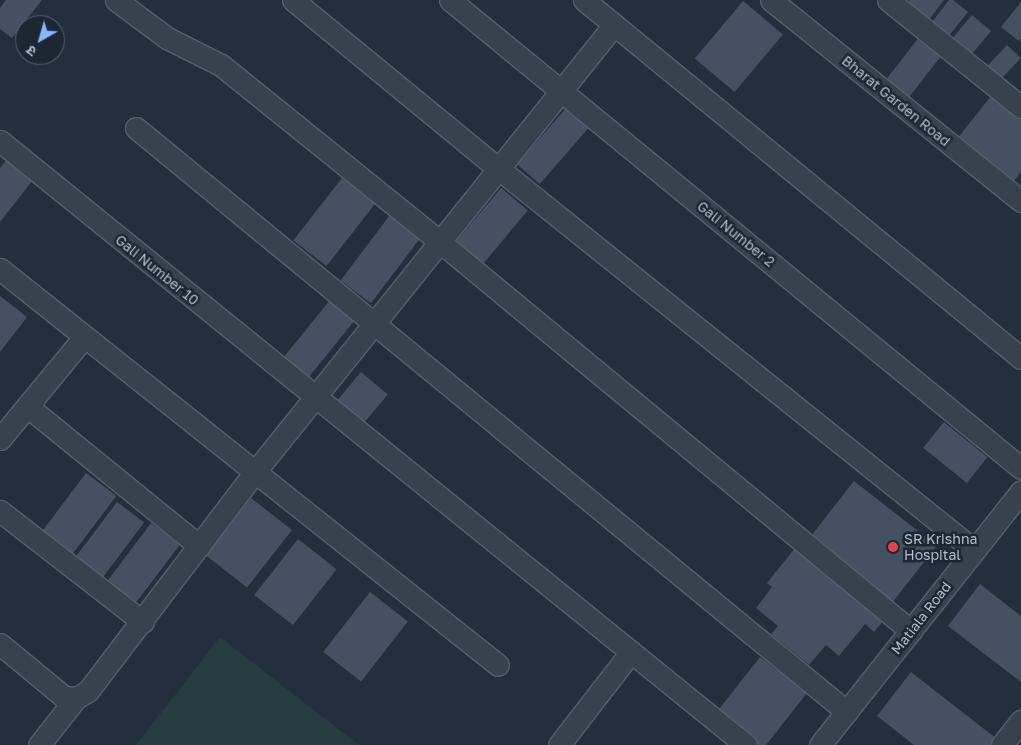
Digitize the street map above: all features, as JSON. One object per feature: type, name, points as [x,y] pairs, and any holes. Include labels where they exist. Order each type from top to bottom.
[{"type":"street","points":[[116,0],[167,38],[221,65],[440,242],[911,631]]},
{"type":"street","points":[[292,0],[499,169],[974,550]]},
{"type":"street","name":"Gali Number 2","points":[[450,0],[1021,468]]},
{"type":"street","points":[[584,0],[1021,358]]},
{"type":"street","name":"Bharat Garden Road","points":[[772,0],[1021,201]]},
{"type":"street","points":[[888,0],[1021,107]]},
{"type":"street","points":[[38,745],[76,698],[88,691],[143,622],[254,473],[614,25]]},
{"type":"street","points":[[136,128],[846,712]]},
{"type":"street","name":"Gali Number 10","points":[[0,141],[315,398],[746,745]]},
{"type":"street","points":[[1,272],[498,664]]},
{"type":"street","points":[[0,439],[84,337]]},
{"type":"street","points":[[27,406],[199,546]]},
{"type":"street","name":"Matiala Road","points":[[820,745],[1021,491]]},
{"type":"street","points":[[0,511],[143,622]]},
{"type":"street","points":[[0,644],[64,697],[76,698]]},
{"type":"street","points":[[559,745],[631,652]]},
{"type":"street","points":[[1002,745],[1021,721]]},
{"type":"green space","points":[[220,637],[359,745],[136,745]]},
{"type":"building","points":[[6,0],[42,0],[30,15],[15,15],[15,34],[12,38],[0,29],[0,8]]},
{"type":"building","points":[[910,0],[944,0],[928,21],[907,4]]},
{"type":"building","points":[[949,0],[953,0],[968,12],[948,37],[931,23]]},
{"type":"building","points":[[743,1],[783,34],[735,92],[695,58]]},
{"type":"building","points":[[1021,2],[1021,38],[1019,41],[1001,27]]},
{"type":"building","points":[[972,15],[991,31],[970,56],[951,40]]},
{"type":"building","points":[[920,36],[943,54],[908,98],[886,80]]},
{"type":"building","points":[[1007,45],[1021,58],[997,84],[983,71]]},
{"type":"building","points":[[991,96],[1021,119],[1021,172],[1009,187],[953,144]]},
{"type":"building","points":[[567,107],[590,127],[540,184],[517,164]]},
{"type":"building","points":[[7,159],[33,180],[0,222],[0,168]]},
{"type":"building","points":[[342,178],[375,204],[326,266],[293,240]]},
{"type":"building","points":[[501,188],[528,210],[480,267],[453,245]]},
{"type":"building","points":[[393,211],[423,234],[371,303],[341,280]]},
{"type":"building","points":[[0,296],[27,317],[0,352]]},
{"type":"building","points":[[330,300],[355,320],[305,382],[280,361]]},
{"type":"building","points":[[361,372],[388,394],[360,427],[333,405]]},
{"type":"building","points":[[944,422],[988,457],[967,483],[923,448]]},
{"type":"building","points":[[86,473],[116,496],[68,561],[37,538]]},
{"type":"building","points":[[854,481],[937,546],[890,606],[807,541]]},
{"type":"building","points":[[251,498],[292,530],[247,588],[206,556]]},
{"type":"building","points":[[117,502],[144,522],[98,583],[71,563]]},
{"type":"building","points":[[151,523],[180,545],[131,609],[102,588]]},
{"type":"building","points":[[298,539],[337,569],[293,625],[254,595]]},
{"type":"building","points":[[799,543],[888,615],[874,632],[865,624],[839,656],[826,645],[809,665],[771,634],[778,626],[756,608],[772,587],[767,583]]},
{"type":"building","points":[[980,584],[1021,616],[1021,682],[948,626]]},
{"type":"building","points":[[370,592],[408,622],[361,681],[323,652]]},
{"type":"building","points":[[760,657],[807,693],[766,745],[757,745],[716,713]]},
{"type":"building","points":[[911,672],[997,739],[992,745],[914,745],[877,716]]},
{"type":"place","name":"SR Krishna Hospital","points":[[893,547]]}]
